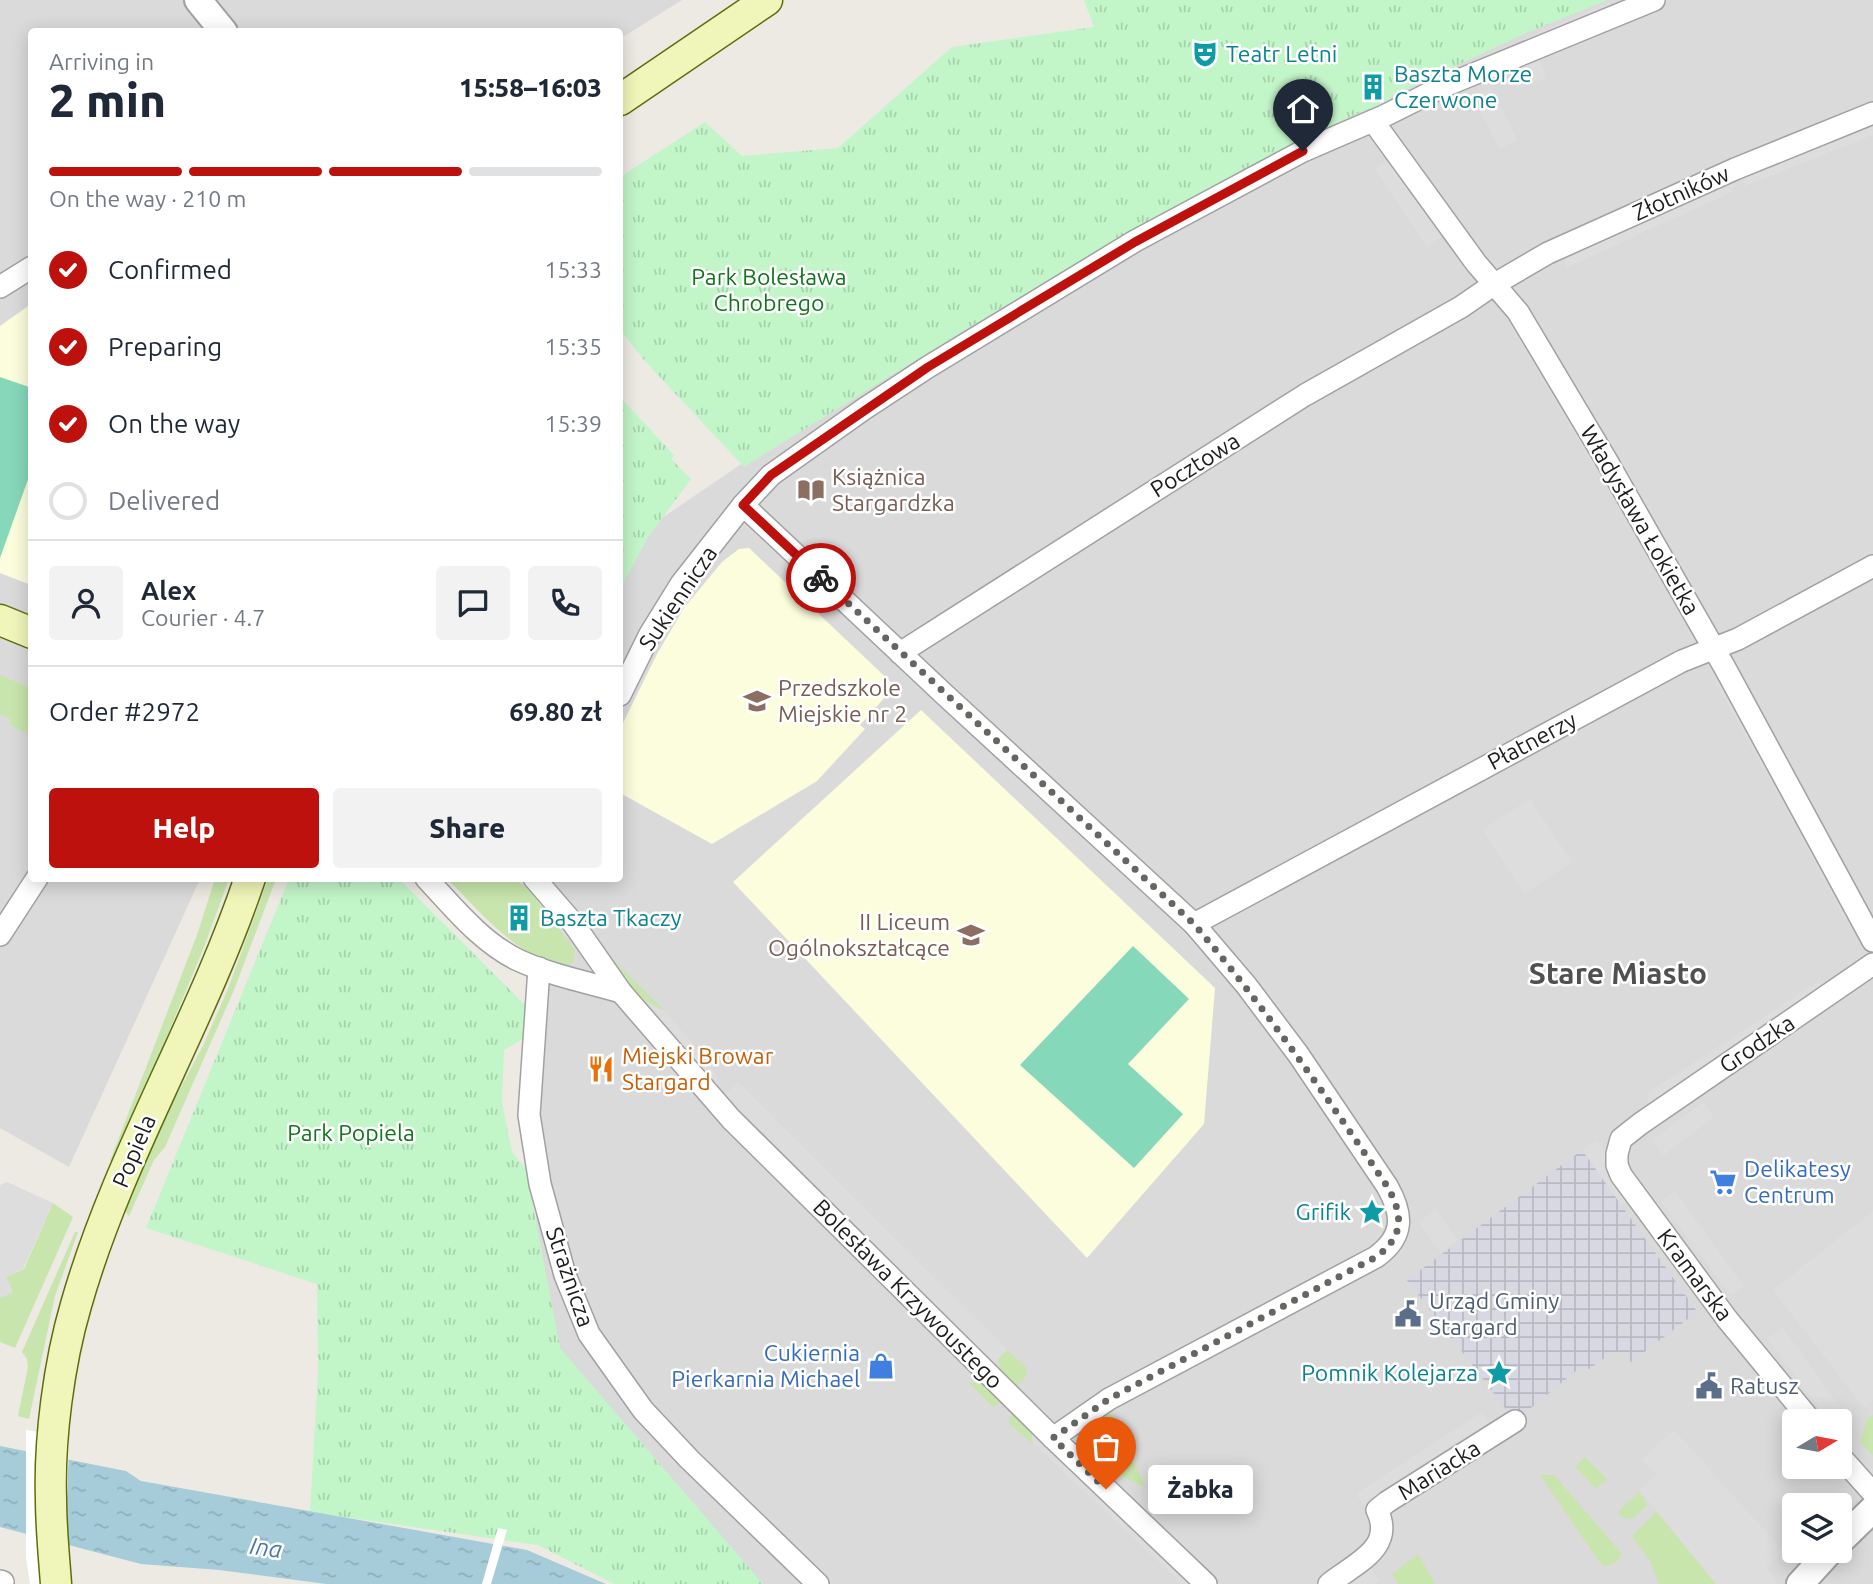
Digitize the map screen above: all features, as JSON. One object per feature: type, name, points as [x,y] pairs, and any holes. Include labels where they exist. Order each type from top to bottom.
[{"type":"main road","points":[[623,98],[766,0]]},
{"type":"main road","points":[[0,620],[28,631]]},
{"type":"main road","name":"Popiela","points":[[56,1584],[51,1498],[54,1435],[59,1389],[75,1306],[107,1214],[142,1127],[208,988],[248,882]]},
{"type":"street","points":[[198,0],[221,28]]},
{"type":"street","name":"Sukiennicza","points":[[623,689],[649,634],[681,584],[743,505],[771,475],[854,416],[1135,242],[1303,151],[1453,82],[1654,0]]},
{"type":"street","name":"Złotników","points":[[1493,285],[1548,253],[1735,169],[1873,113]]},
{"type":"street","name":"Władysława Łokietka","points":[[1373,121],[1493,285],[1518,313],[1608,463],[1713,648],[1873,941]]},
{"type":"street","points":[[0,287],[28,270]]},
{"type":"street","name":"Pocztowa","points":[[900,653],[1305,396],[1461,307],[1493,285]]},
{"type":"street","points":[[743,505],[1194,924],[1246,985],[1298,1054],[1398,1205],[1396,1235],[1388,1248],[1376,1257],[1109,1399],[1053,1438]]},
{"type":"street","name":"Płatnerzy","points":[[1194,924],[1682,661],[1738,639],[1873,566]]},
{"type":"street","points":[[0,935],[34,882]]},
{"type":"street","points":[[430,882],[496,947],[517,960],[621,992]]},
{"type":"street","name":"Bolesława Krzywoustego","points":[[539,882],[573,923],[621,992],[731,1119],[1053,1438],[1206,1584]]},
{"type":"street","name":"Grodzka","points":[[1640,1124],[1873,964]]},
{"type":"street","name":"Strażnicza","points":[[539,968],[529,1115],[540,1184],[561,1262],[589,1334],[643,1410],[715,1485],[818,1584]]},
{"type":"street","name":"Kramarska","points":[[1640,1124],[1621,1139],[1617,1165],[1621,1175],[1727,1319],[1801,1409]]},
{"type":"street","name":"Mariacka","points":[[1329,1584],[1375,1549],[1381,1541],[1384,1525],[1377,1510],[1515,1421]]},
{"type":"street","points":[[1852,1470],[1873,1493]]},
{"type":"street","points":[[1852,1529],[1873,1509]]},
{"type":"street","points":[[1800,1584],[1819,1563]]},
{"type":"shaded area","points":[[0,0],[682,0],[623,37],[623,28],[28,28],[28,882],[199,882],[69,1167],[0,1128]]},
{"type":"shaded area","points":[[1569,0],[1873,0],[1873,1584],[754,1584],[541,1346],[523,882],[623,882],[623,584],[640,533],[1094,224]]},
{"type":"shaded area","points":[[1609,2],[1612,9],[1400,99],[1398,93]]},
{"type":"shaded area","points":[[1540,61],[1547,78],[1520,88],[1513,71]]},
{"type":"shaded area","points":[[1491,88],[1518,140],[1500,149],[1472,97]]},
{"type":"shaded area","points":[[1873,120],[1873,135],[1743,187],[1747,170]]},
{"type":"shaded area","points":[[1389,159],[1442,237],[1427,247],[1374,169]]},
{"type":"shaded area","points":[[1738,174],[1732,192],[1566,268],[1566,251]]},
{"type":"shaded area","points":[[28,306],[28,584],[0,573],[0,326]]},
{"type":"shaded area","points":[[1517,322],[1601,461],[1593,466],[1511,326]]},
{"type":"shaded area","points":[[1618,491],[1689,616],[1684,620],[1612,495]]},
{"type":"shaded area","name":"Przedszkole Miejskie nr 2","points":[[749,548],[895,686],[860,725],[865,729],[817,781],[712,844],[623,795],[623,723],[657,654],[684,608],[722,562],[739,549]]},
{"type":"shaded area","points":[[1720,677],[1799,818],[1793,822],[1714,680]]},
{"type":"shaded area","name":"II Liceum Ogólnokształcące","points":[[921,710],[1215,988],[1204,1124],[1087,1258],[733,882]]},
{"type":"shaded area","points":[[1530,799],[1572,862],[1524,894],[1482,830]]},
{"type":"shaded area","points":[[1807,834],[1851,917],[1845,920],[1801,837]]},
{"type":"shaded area","points":[[1820,980],[1820,991],[1647,1105],[1649,1092]]},
{"type":"shaded area","points":[[640,998],[666,1012],[713,1067],[721,1091]]},
{"type":"shaded area","points":[[738,1082],[1007,1350],[994,1363],[725,1095]]},
{"type":"shaded area","points":[[1703,1102],[1714,1117],[1663,1156],[1652,1140]]},
{"type":"shaded area","points":[[1596,1140],[1635,1196],[1620,1206],[1582,1150]]},
{"type":"shaded area","points":[[1582,1150],[1696,1310],[1631,1362],[1623,1352],[1613,1352],[1589,1369],[1582,1366],[1515,1421],[1407,1280]]},
{"type":"shaded area","points":[[7,1182],[53,1203],[23,1269],[6,1277],[13,1292],[0,1298],[0,1185]]},
{"type":"shaded area","points":[[1675,1191],[1744,1286],[1731,1296],[1661,1202]]},
{"type":"shaded area","points":[[1436,1209],[1458,1240],[1441,1253],[1418,1222]]},
{"type":"shaded area","points":[[1873,1211],[1873,1400],[1864,1408],[1773,1290]]},
{"type":"shaded area","points":[[1783,1328],[1841,1409],[1820,1409],[1767,1338]]},
{"type":"shaded area","points":[[1482,1412],[1492,1427],[1366,1509],[1356,1494]]},
{"type":"shaded area","points":[[1674,1430],[1782,1550],[1782,1554],[1766,1568],[1778,1582],[1716,1584],[1639,1490],[1656,1474],[1642,1459]]},
{"type":"shaded area","points":[[1032,1432],[1195,1584],[1182,1584],[1033,1444]]},
{"type":"shaded area","points":[[1369,1566],[1380,1580],[1375,1584],[1345,1584]]},
{"type":"green space","name":"Park Bolesława Chrobrego","points":[[1084,0],[1608,0],[1524,34],[1391,96],[1387,105],[1373,111],[1368,109],[1326,128],[1203,193],[1029,292],[744,467],[643,359],[623,333],[623,175],[705,122],[742,156],[838,148],[952,47],[1094,27]]},
{"type":"green space","points":[[0,377],[28,387],[28,479],[0,558]]},
{"type":"green space","points":[[623,400],[674,455],[671,459],[691,479],[648,537],[623,583]]},
{"type":"green space","points":[[0,675],[28,687],[28,734],[9,724],[11,719],[0,714]]},
{"type":"green space","points":[[214,882],[228,882],[204,947],[115,1161],[110,1161],[197,935]]},
{"type":"green space","points":[[267,882],[275,882],[234,990],[165,1147],[154,1160],[129,1216],[124,1210],[153,1139],[203,1046],[228,989]]},
{"type":"green space","name":"Park Popiela","points":[[288,882],[402,882],[526,1006],[523,1039],[504,1050],[502,1102],[512,1152],[526,1169],[560,1348],[763,1584],[614,1584],[538,1545],[310,1512],[318,1372],[317,1284],[146,1228]]},
{"type":"green space","points":[[450,882],[519,882],[531,892],[575,950],[574,961],[568,966],[533,955],[487,919]]},
{"type":"green space","points":[[596,943],[666,1012],[640,998]]},
{"type":"green space","points":[[1133,946],[1189,999],[1128,1064],[1183,1114],[1134,1168],[1020,1065]]},
{"type":"green space","points":[[53,1203],[73,1217],[15,1348],[0,1342],[0,1298],[13,1292],[6,1277],[24,1269]]},
{"type":"green space","points":[[75,1232],[78,1232],[55,1296],[29,1419],[18,1416],[28,1367],[22,1352]]},
{"type":"green space","points":[[1007,1350],[1027,1368],[1026,1376],[1017,1386],[999,1368],[998,1359]]},
{"type":"green space","points":[[969,1383],[981,1383],[1001,1402],[993,1407]]},
{"type":"green space","points":[[1110,1411],[1146,1488],[1108,1467],[1096,1452],[1094,1442],[1097,1430]]},
{"type":"green space","points":[[1012,1414],[1032,1432],[1033,1444],[1009,1423]]},
{"type":"green space","points":[[1873,1415],[1873,1456],[1860,1442],[1867,1419]]},
{"type":"green space","points":[[1585,1457],[1607,1479],[1596,1489],[1575,1467]]},
{"type":"green space","points":[[1540,1475],[1554,1475],[1622,1554],[1617,1561],[1605,1567],[1598,1560]]},
{"type":"green space","points":[[1639,1492],[1648,1504],[1634,1518],[1621,1516],[1618,1512]]},
{"type":"green space","points":[[1657,1511],[1716,1584],[1659,1584],[1650,1561],[1632,1536]]},
{"type":"green space","points":[[1418,1554],[1435,1584],[1398,1584],[1392,1574]]},
{"type":"water","name":"Ina","points":[[0,1446],[126,1471],[141,1481],[527,1550],[606,1584],[326,1584],[219,1570],[141,1564],[0,1527]]},
{"type":"pier","points":[[26,1430],[69,1436],[67,1511],[71,1584],[30,1584],[26,1557]]},
{"type":"pier","points":[[498,1528],[507,1530],[491,1584],[482,1584]]},
{"type":"way so far","points":[[821,578],[1194,924],[1246,985],[1298,1054],[1398,1205],[1396,1235],[1388,1248],[1376,1257],[1109,1399],[1053,1438],[1106,1489]]},
{"type":"place","name":"Teatr Letni","points":[[1205,54]]},
{"type":"place","name":"Baszta Morze Czerwone","points":[[1373,87]]},
{"type":"place","name":"Książnica Stargardzka","points":[[811,490]]},
{"type":"place","name":"Przedszkole Miejskie nr 2","points":[[757,701]]},
{"type":"place","name":"Baszta Tkaczy","points":[[519,918]]},
{"type":"place","name":"II Liceum Ogólnokształcące","points":[[971,935]]},
{"type":"place","name":"Miejski Browar Stargard","points":[[601,1069]]},
{"type":"place","name":"Delikatesy Centrum","points":[[1723,1182]]},
{"type":"place","name":"Grifik","points":[[1372,1212]]},
{"type":"place","name":"Urząd Gminy Stargard","points":[[1408,1314]]},
{"type":"place","name":"Cukiernia Pierkarnia Michael","points":[[881,1366]]},
{"type":"place","name":"Pomnik Kolejarza","points":[[1499,1373]]},
{"type":"place","name":"Ratusz","points":[[1709,1386]]},
{"type":"place","name":"Żabka","points":[[1106,1489]]},
{"type":"district","name":"Stare Miasto","points":[[1618,974]]},
{"type":"route","points":[[821,578],[743,505],[771,475],[864,409],[1015,314],[1135,242],[1303,151]]}]
